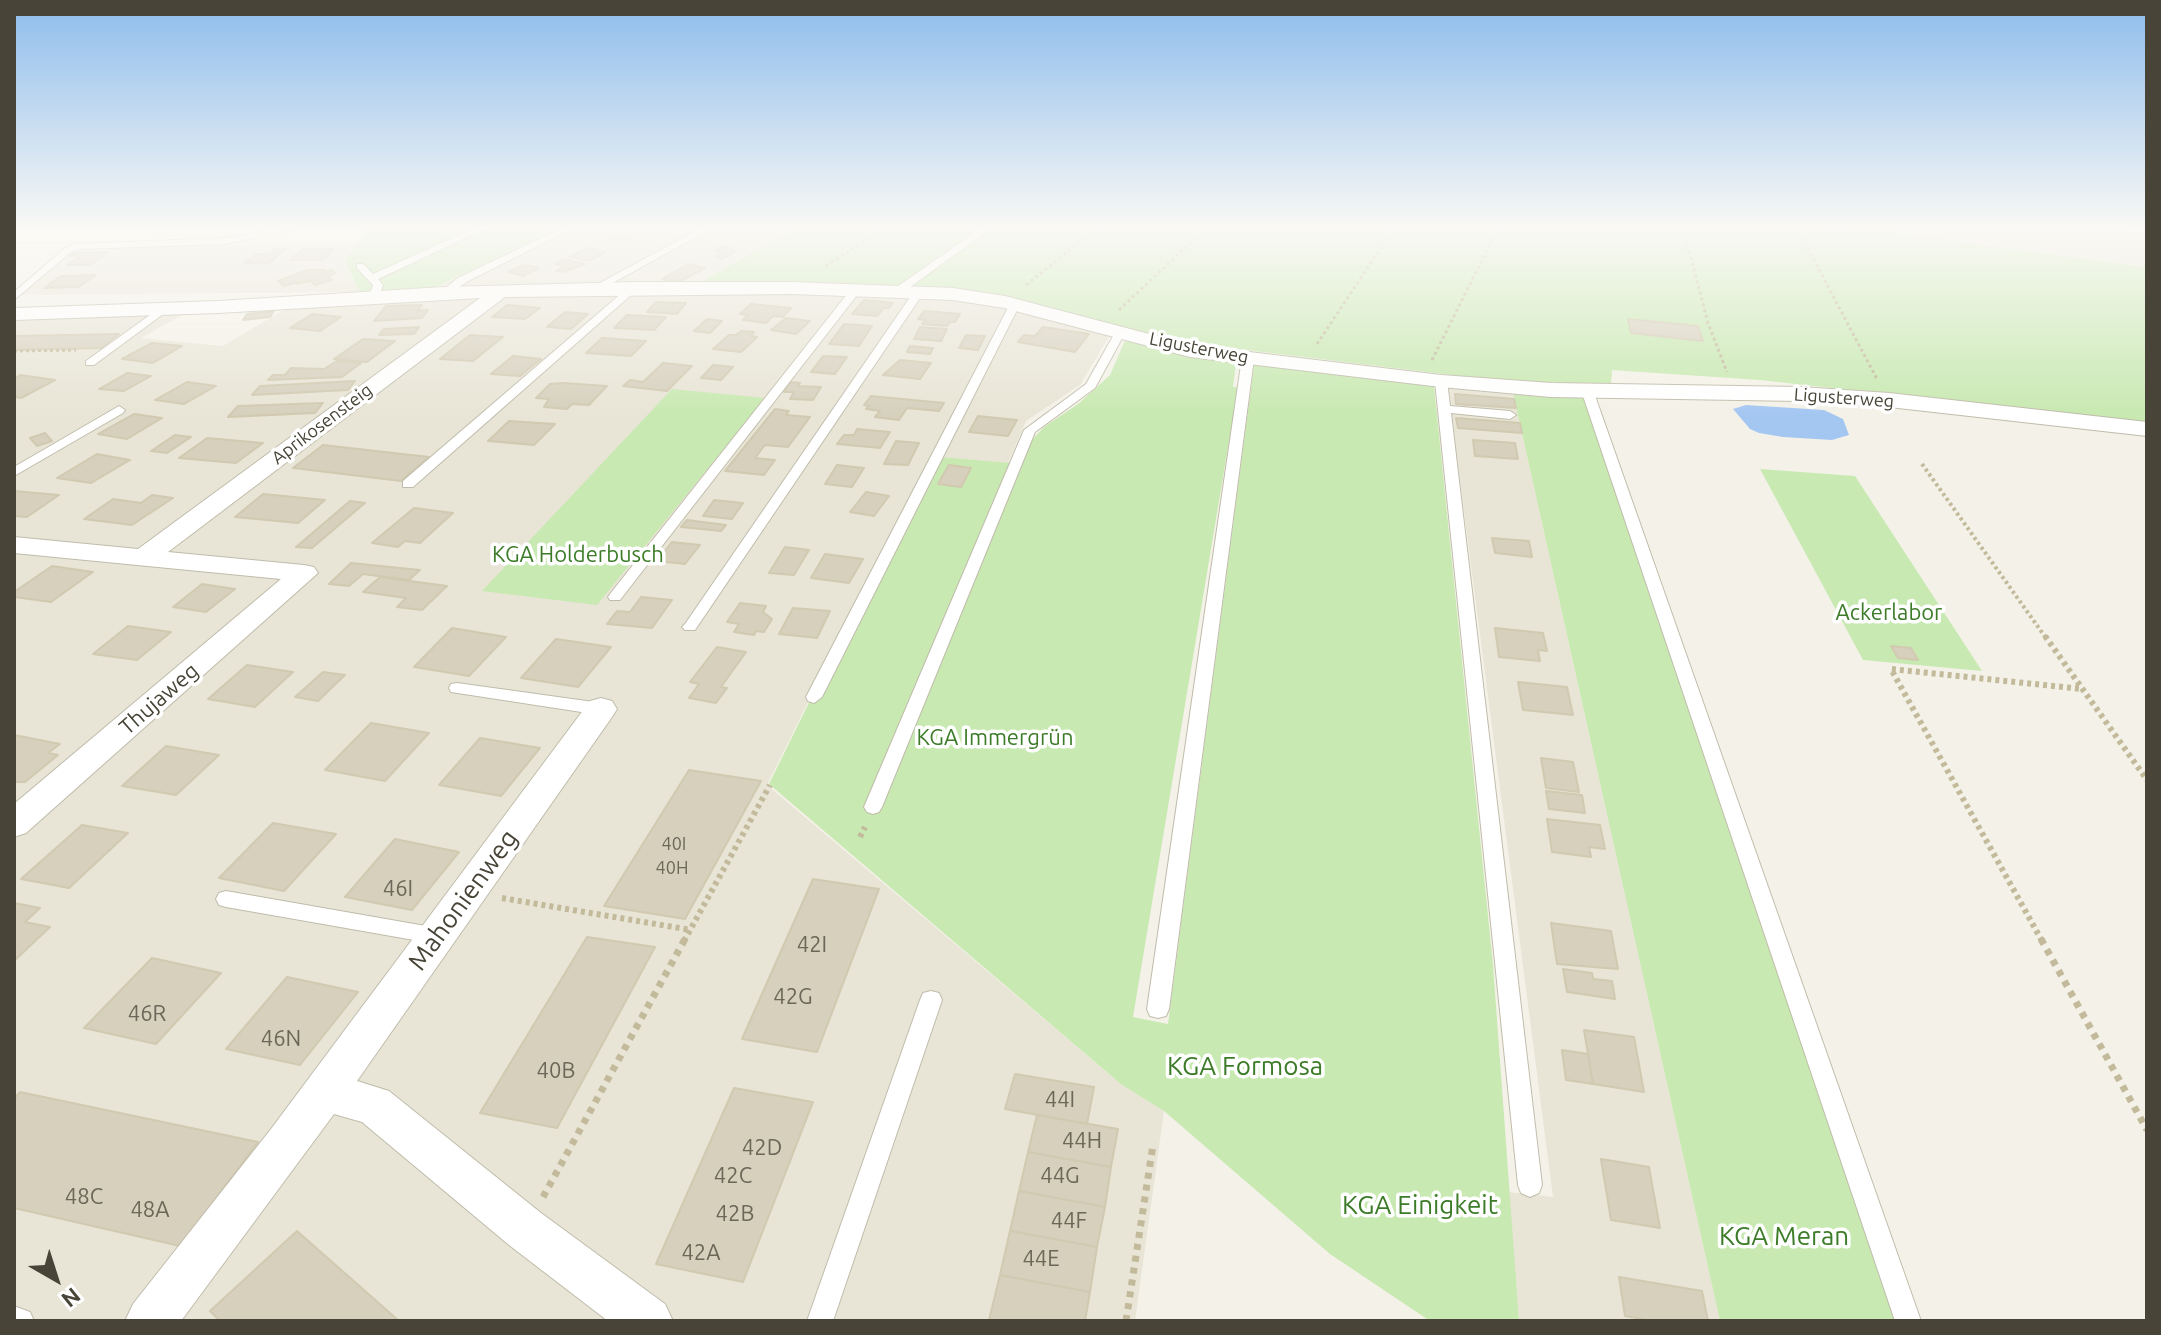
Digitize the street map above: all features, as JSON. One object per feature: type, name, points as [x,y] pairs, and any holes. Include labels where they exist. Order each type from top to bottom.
[{"type":"street","name":"Ligusterweg","points":[[14,314],[165,309],[343,290]]},
{"type":"street","name":"Ligusterweg","points":[[413,290],[444,293],[534,290]]},
{"type":"street","name":"Ligusterweg","points":[[869,290],[919,292],[1010,303],[1190,351],[1432,380],[1515,388],[1735,392],[1889,400],[2147,429]]},
{"type":"street","name":"Aprikosensteig","points":[[143,558],[501,291]]},
{"type":"street","points":[[14,545],[143,558]]},
{"type":"street","name":"Thujaweg","points":[[14,824],[304,573],[143,558]]},
{"type":"street","name":"Mahonienweg","points":[[150,1321],[324,1092],[601,709]]},
{"type":"street","points":[[324,1092],[374,1105],[525,1229],[648,1321]]},
{"type":"lane","points":[[444,293],[448,290]]},
{"type":"lane","points":[[408,484],[631,290]]},
{"type":"lane","points":[[615,597],[856,290]]},
{"type":"lane","points":[[690,627],[919,292]]},
{"type":"lane","points":[[814,697],[1010,303]]},
{"type":"lane","points":[[90,363],[165,309]]},
{"type":"lane","points":[[873,807],[1030,430],[1091,386],[1112,329]]},
{"type":"lane","points":[[1158,1009],[1248,358]]},
{"type":"lane","points":[[1432,380],[1444,409],[1530,1185]]},
{"type":"lane","points":[[1587,390],[1908,1321]]},
{"type":"lane","points":[[1444,409],[1510,415]]},
{"type":"lane","points":[[14,472],[119,410]]},
{"type":"lane","points":[[457,688],[601,709]]},
{"type":"lane","points":[[226,899],[437,937]]},
{"type":"lane","points":[[820,1321],[931,1000]]},
{"type":"lane","points":[[14,1319],[21,1321]]},
{"type":"path","points":[[1010,303],[1025,290]]},
{"type":"path","points":[[1112,329],[1148,290]]},
{"type":"path","points":[[1304,364],[1353,290]]},
{"type":"path","points":[[1432,380],[1471,290]]},
{"type":"path","points":[[1699,290],[1708,323],[1735,392]]},
{"type":"path","points":[[1830,290],[1889,400]]},
{"type":"path","points":[[14,351],[109,350]]},
{"type":"path","points":[[1922,464],[2147,780]]},
{"type":"path","points":[[2082,689],[1891,669],[2147,1130]]},
{"type":"path","points":[[525,1229],[770,785]]},
{"type":"path","points":[[468,893],[691,930]]},
{"type":"path","points":[[1126,1321],[1153,1145]]},
{"type":"shaded area","points":[[26,290],[360,292],[21,295]]},
{"type":"shaded area","points":[[802,291],[966,298],[1111,333],[1080,385],[1026,421],[1008,463],[930,456],[767,785],[1122,1085],[1164,1111],[1135,1321],[14,1321],[14,319],[184,314],[141,338],[223,346],[287,308],[606,292]]},
{"type":"shaded area","points":[[1448,388],[1513,393],[1720,1321],[1519,1321],[1508,1192],[1553,1197]]},
{"type":"green space","points":[[359,290],[419,290],[360,292]]},
{"type":"green space","points":[[954,290],[2147,290],[2147,423],[1760,380],[1612,370],[1611,384],[1501,381],[1189,343],[987,292]]},
{"type":"green space","points":[[1126,338],[1193,356],[1236,363],[1233,387],[1238,387],[1133,1017],[1168,1024],[1254,365],[1434,386],[1493,965],[1519,1321],[1430,1321],[1330,1254],[1164,1111],[1122,1085],[769,784],[930,456],[1022,464],[1031,441],[1044,427],[1078,404],[1110,375]]},
{"type":"green space","name":"KGA Holderbusch","points":[[672,389],[765,398],[597,605],[482,591]]},
{"type":"green space","name":"KGA Meran","points":[[1513,393],[1584,396],[1898,1321],[1720,1321]]},
{"type":"green space","name":"Ackerlabor","points":[[1760,469],[1855,476],[1982,671],[1863,660]]},
{"type":"water","points":[[1746,405],[1824,410],[1843,419],[1849,435],[1832,440],[1759,433],[1750,429],[1733,409]]},
{"type":"building","points":[[864,300],[893,303],[877,316],[852,314]]},
{"type":"building","points":[[656,302],[686,303],[677,314],[647,312]]},
{"type":"building","points":[[751,304],[791,308],[783,317],[773,316],[766,323],[743,320],[748,315],[740,314]]},
{"type":"building","points":[[422,305],[417,311],[428,310],[422,318],[374,321],[386,306]]},
{"type":"building","points":[[507,305],[540,308],[525,319],[492,317]]},
{"type":"building","points":[[274,311],[270,317],[243,320],[247,314]]},
{"type":"building","points":[[924,311],[960,314],[955,322],[947,326],[922,324],[925,320],[918,319]]},
{"type":"building","points":[[565,312],[588,314],[571,329],[547,327]]},
{"type":"building","points":[[312,314],[341,317],[320,331],[290,328]]},
{"type":"building","points":[[627,315],[666,317],[654,330],[614,328]]},
{"type":"building","points":[[786,318],[810,321],[796,334],[771,330]]},
{"type":"building","points":[[707,319],[722,321],[710,333],[694,331]]},
{"type":"building","points":[[1628,319],[1698,326],[1703,341],[1631,333]]},
{"type":"building","points":[[844,324],[872,326],[859,346],[829,344]]},
{"type":"building","points":[[419,327],[414,334],[379,335],[384,329]]},
{"type":"building","points":[[920,327],[947,329],[941,341],[914,339]]},
{"type":"building","points":[[1043,327],[1089,334],[1075,352],[1018,342],[1024,335],[1035,336]]},
{"type":"building","points":[[741,331],[754,332],[751,336],[757,337],[741,352],[713,349],[729,335]]},
{"type":"building","points":[[119,334],[101,348],[14,350],[14,336]]},
{"type":"building","points":[[470,335],[503,337],[473,361],[440,359]]},
{"type":"building","points":[[966,335],[985,336],[978,350],[959,348]]},
{"type":"building","points":[[602,338],[646,341],[631,356],[586,353]]},
{"type":"building","points":[[363,339],[395,341],[367,362],[334,359]]},
{"type":"building","points":[[152,343],[182,346],[153,363],[122,359]]},
{"type":"building","points":[[910,346],[933,348],[930,354],[907,352]]},
{"type":"building","points":[[513,356],[541,359],[520,376],[491,374]]},
{"type":"building","points":[[823,356],[847,357],[835,374],[811,372]]},
{"type":"building","points":[[900,360],[931,363],[920,379],[883,375]]},
{"type":"building","points":[[337,361],[361,363],[342,377],[268,380],[273,375],[285,375],[291,368],[324,369]]},
{"type":"building","points":[[663,363],[692,366],[667,391],[623,386],[630,380],[643,382]]},
{"type":"building","points":[[713,365],[733,367],[721,380],[701,378]]},
{"type":"building","points":[[127,373],[151,376],[124,391],[99,389]]},
{"type":"building","points":[[20,375],[55,380],[21,398],[14,397],[14,379]]},
{"type":"building","points":[[355,381],[348,390],[252,395],[260,386]]},
{"type":"building","points":[[187,382],[216,386],[184,404],[155,400]]},
{"type":"building","points":[[790,382],[800,383],[798,386],[821,387],[813,400],[790,399],[794,392],[784,392]]},
{"type":"building","points":[[550,384],[607,386],[589,405],[572,404],[567,409],[544,407],[549,399],[536,398]]},
{"type":"building","points":[[1455,394],[1514,399],[1516,408],[1456,404]]},
{"type":"building","points":[[871,396],[944,403],[939,411],[907,408],[899,420],[875,417],[880,411],[866,409],[869,406],[864,405]]},
{"type":"building","points":[[323,403],[315,413],[228,417],[238,406]]},
{"type":"building","points":[[775,409],[789,411],[786,415],[810,417],[788,447],[765,445],[755,458],[775,460],[764,475],[725,471]]},
{"type":"building","points":[[134,414],[162,418],[127,439],[98,434]]},
{"type":"building","points":[[978,416],[1017,420],[1008,436],[969,432]]},
{"type":"building","points":[[1456,418],[1520,423],[1522,433],[1458,428]]},
{"type":"building","points":[[509,421],[555,424],[534,445],[488,441]]},
{"type":"building","points":[[857,429],[890,432],[880,448],[837,444],[844,435],[854,435]]},
{"type":"building","points":[[45,433],[52,441],[37,446],[30,438]]},
{"type":"building","points":[[175,435],[191,437],[167,453],[151,451]]},
{"type":"building","points":[[207,438],[263,443],[236,463],[179,458]]},
{"type":"building","points":[[1473,440],[1515,443],[1518,459],[1475,456]]},
{"type":"building","points":[[896,441],[919,443],[908,465],[884,464]]},
{"type":"building","points":[[323,445],[429,457],[401,481],[293,468]]},
{"type":"building","points":[[97,454],[130,460],[91,483],[57,478]]},
{"type":"building","points":[[837,465],[864,468],[852,487],[825,484]]},
{"type":"building","points":[[949,465],[971,468],[961,487],[938,484]]},
{"type":"building","points":[[14,491],[59,495],[27,517],[14,516]]},
{"type":"building","points":[[866,492],[889,496],[874,516],[850,512]]},
{"type":"building","points":[[263,494],[325,500],[298,523],[235,517]]},
{"type":"building","points":[[152,495],[173,498],[132,525],[84,519],[113,499],[141,503]]},
{"type":"building","points":[[714,500],[743,503],[732,519],[703,516]]},
{"type":"building","points":[[350,501],[365,503],[312,548],[296,547]]},
{"type":"building","points":[[414,508],[453,513],[420,543],[405,541],[398,547],[372,543]]},
{"type":"building","points":[[687,520],[726,525],[721,531],[681,527]]},
{"type":"building","points":[[1492,538],[1529,541],[1532,557],[1495,553]]},
{"type":"building","points":[[672,542],[700,545],[685,564],[657,561]]},
{"type":"building","points":[[785,547],[809,550],[794,575],[769,573]]},
{"type":"building","points":[[825,554],[863,559],[849,583],[811,578]]},
{"type":"building","points":[[351,563],[420,570],[409,580],[363,574],[349,586],[329,584]]},
{"type":"building","points":[[52,566],[93,572],[51,602],[14,597],[14,592]]},
{"type":"building","points":[[380,577],[447,586],[422,610],[397,607],[406,598],[363,592]]},
{"type":"building","points":[[202,584],[235,589],[206,612],[173,607]]},
{"type":"building","points":[[641,597],[672,600],[652,628],[607,624],[617,611],[630,612]]},
{"type":"building","points":[[740,603],[766,606],[763,612],[772,619],[764,632],[756,631],[754,635],[734,632],[739,624],[727,622]]},
{"type":"building","points":[[793,608],[830,611],[817,638],[779,634]]},
{"type":"building","points":[[128,626],[171,632],[137,660],[93,654]]},
{"type":"building","points":[[452,628],[506,637],[469,676],[414,667]]},
{"type":"building","points":[[1495,628],[1543,633],[1547,651],[1538,650],[1540,661],[1499,657]]},
{"type":"building","points":[[556,639],[611,647],[578,687],[521,678]]},
{"type":"building","points":[[1891,646],[1911,648],[1918,660],[1898,658]]},
{"type":"building","points":[[717,647],[746,652],[721,687],[727,688],[716,703],[689,698],[699,684],[690,682]]},
{"type":"building","points":[[247,665],[293,672],[255,707],[208,699]]},
{"type":"building","points":[[323,672],[345,675],[318,701],[295,697]]},
{"type":"building","points":[[1518,682],[1567,687],[1573,715],[1523,710]]},
{"type":"building","points":[[371,723],[429,733],[385,781],[325,770]]},
{"type":"building","points":[[14,735],[60,744],[48,753],[58,755],[25,782],[14,782]]},
{"type":"building","points":[[480,738],[540,748],[501,796],[439,785]]},
{"type":"building","points":[[166,746],[219,755],[176,795],[122,786]]},
{"type":"building","points":[[1541,758],[1573,762],[1579,792],[1546,788]]},
{"type":"building","points":[[689,770],[761,781],[685,919],[604,906]]},
{"type":"building","points":[[1546,791],[1582,795],[1585,813],[1549,809]]},
{"type":"building","points":[[1547,819],[1600,825],[1605,849],[1589,847],[1591,857],[1552,852]]},
{"type":"building","points":[[273,823],[336,834],[284,891],[219,878]]},
{"type":"building","points":[[82,825],[128,833],[69,888],[21,879]]},
{"type":"building","points":[[395,839],[459,852],[412,910],[345,897]]},
{"type":"building","points":[[813,879],[879,889],[817,1052],[742,1039]]},
{"type":"building","points":[[14,903],[40,908],[25,922],[50,927],[14,961]]},
{"type":"building","points":[[1551,923],[1611,931],[1618,969],[1557,964]]},
{"type":"building","points":[[587,937],[655,947],[557,1128],[480,1113]]},
{"type":"building","points":[[152,958],[221,973],[156,1044],[84,1028]]},
{"type":"building","points":[[1563,969],[1592,973],[1593,979],[1612,981],[1615,999],[1567,992]]},
{"type":"building","points":[[287,977],[358,992],[300,1065],[226,1049]]},
{"type":"building","points":[[1584,1030],[1634,1037],[1644,1092],[1593,1084]]},
{"type":"building","points":[[1562,1050],[1588,1054],[1593,1084],[1566,1080]]},
{"type":"building","points":[[1015,1074],[1094,1087],[1087,1124],[1005,1109]]},
{"type":"building","points":[[734,1088],[813,1102],[743,1282],[656,1264]]},
{"type":"building","points":[[20,1092],[258,1142],[180,1246],[14,1208],[14,1099]]},
{"type":"building","points":[[1037,1115],[1118,1129],[1111,1167],[1028,1152]]},
{"type":"building","points":[[1028,1152],[1111,1167],[1105,1207],[1019,1191]]},
{"type":"building","points":[[1601,1159],[1649,1167],[1660,1228],[1611,1220]]},
{"type":"building","points":[[1019,1191],[1105,1207],[1097,1247],[1010,1231]]},
{"type":"building","points":[[297,1231],[399,1321],[220,1321],[210,1311]]},
{"type":"building","points":[[1010,1231],[1097,1247],[1090,1292],[1000,1275]]},
{"type":"building","points":[[1000,1275],[1090,1292],[1085,1321],[989,1320]]},
{"type":"building","points":[[1619,1277],[1702,1291],[1708,1321],[1654,1321],[1625,1316]]},
{"type":"park label","name":"KGA Immergrün","points":[[995,738]]},
{"type":"park label","name":"KGA Formosa","points":[[1245,1066]]},
{"type":"park label","name":"KGA Einigkeit","points":[[1420,1205]]}]
